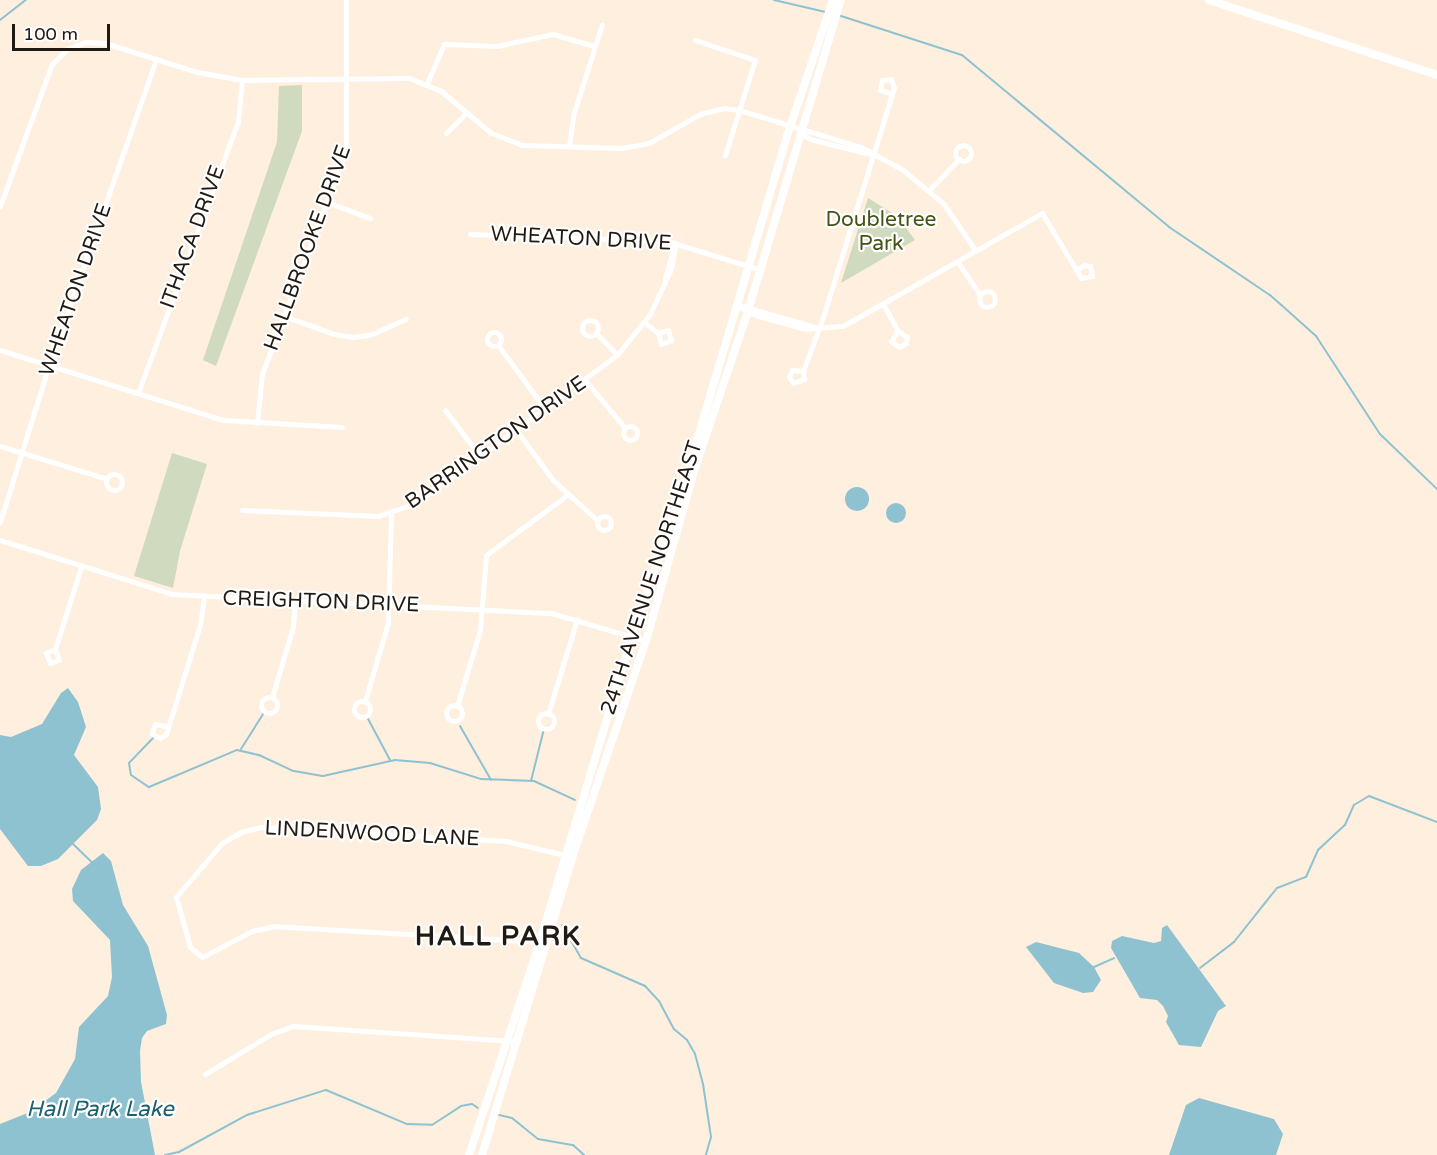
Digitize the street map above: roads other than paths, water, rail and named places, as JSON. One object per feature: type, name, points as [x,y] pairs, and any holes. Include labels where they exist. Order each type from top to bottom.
[{"type":"street","name":"HALLBROOKE DRIVE","points":[[257,423],[260,383],[347,144],[346,0]]},
{"type":"street","name":"24TH AVENUE NORTHEAST","points":[[833,0],[834,11]]},
{"type":"street","name":"24TH AVENUE NORTHEAST","points":[[570,857],[632,636],[687,474],[735,304],[790,127],[834,11],[841,0]]},
{"type":"street","points":[[1209,0],[1437,75]]},
{"type":"street","points":[[569,146],[573,116],[602,24]]},
{"type":"street","name":"24TH AVENUE NORTHEAST","points":[[482,1155],[512,1040],[570,857],[646,641],[695,468],[761,270],[803,132],[828,28]]},
{"type":"street","points":[[427,83],[444,44],[497,46],[553,34],[594,46]]},
{"type":"street","points":[[695,40],[755,60],[725,155]]},
{"type":"street","points":[[0,206],[45,78],[67,50],[86,42],[105,43],[215,77],[242,80],[393,75],[427,83],[508,141],[621,148],[649,143],[700,114],[724,108],[740,110],[873,154],[930,189],[975,250]]},
{"type":"street","name":"WHEATON DRIVE","points":[[0,522],[49,365],[156,59]]},
{"type":"street","name":"ITHACA DRIVE","points":[[138,393],[237,121],[242,80]]},
{"type":"street","points":[[802,371],[819,329],[890,93]]},
{"type":"street","points":[[446,134],[466,113]]},
{"type":"street","points":[[930,189],[959,159]]},
{"type":"street","points":[[327,202],[370,218]]},
{"type":"street","points":[[735,304],[805,329],[846,325],[1042,213],[1078,269]]},
{"type":"street","name":"WHEATON DRIVE","points":[[470,234],[676,243],[761,270]]},
{"type":"street","name":"BARRINGTON DRIVE","points":[[242,510],[358,516],[391,513],[428,495],[617,355],[645,323],[665,280],[676,243]]},
{"type":"street","points":[[957,261],[980,295]]},
{"type":"street","points":[[883,304],[898,331]]},
{"type":"street","points":[[284,316],[334,334],[354,337],[372,334],[406,319]]},
{"type":"street","points":[[645,323],[658,333]]},
{"type":"street","points":[[596,333],[617,355]]},
{"type":"street","points":[[498,345],[545,409]]},
{"type":"street","points":[[0,350],[224,420],[342,427]]},
{"type":"street","points":[[585,380],[625,428]]},
{"type":"street","points":[[445,410],[480,456]]},
{"type":"street","points":[[516,430],[567,495],[597,520]]},
{"type":"street","points":[[0,446],[106,479]]},
{"type":"street","points":[[457,706],[478,638],[486,555],[567,495]]},
{"type":"street","points":[[365,701],[386,630],[389,604],[391,513]]},
{"type":"street","name":"CREIGHTON DRIVE","points":[[0,540],[172,594],[543,612],[577,619],[646,641]]},
{"type":"street","points":[[55,649],[81,567]]},
{"type":"street","points":[[165,726],[200,625],[204,597]]},
{"type":"street","points":[[272,697],[294,627],[295,601]]},
{"type":"street","points":[[548,714],[577,619]]},
{"type":"street","name":"LINDENWOOD LANE","points":[[543,942],[275,926],[252,931],[202,957],[193,951],[180,911],[179,890],[216,848],[234,835],[261,827],[506,841],[570,857]]},
{"type":"street","points":[[204,1074],[271,1034],[292,1026],[512,1040]]},
{"type":"street","name":"24TH AVENUE NORTHEAST","points":[[469,1155],[512,1040]]},
{"type":"water","points":[[857,487],[866,490],[869,499],[866,508],[857,511],[848,508],[845,499],[848,490]]},
{"type":"water","points":[[896,503],[903,506],[906,513],[903,520],[896,523],[889,520],[886,513],[889,506]]},
{"type":"water","points":[[68,688],[78,702],[86,727],[74,755],[98,787],[101,809],[97,820],[58,859],[41,866],[28,866],[0,829],[0,735],[11,737],[42,724],[61,693]]},
{"type":"water","name":"Hall Park Lake","points":[[103,853],[111,861],[123,905],[148,946],[167,1015],[166,1024],[147,1031],[142,1038],[140,1051],[141,1082],[155,1155],[0,1155],[0,1124],[30,1112],[56,1093],[75,1059],[79,1027],[108,996],[112,977],[110,940],[73,901],[72,889],[81,870]]},
{"type":"water","points":[[1167,925],[1226,1006],[1218,1011],[1201,1047],[1179,1045],[1166,1022],[1168,1016],[1163,1006],[1157,1000],[1140,998],[1111,948],[1112,941],[1122,936],[1154,943],[1161,941],[1162,928]]},
{"type":"water","points":[[1036,942],[1079,953],[1094,967],[1101,980],[1093,992],[1083,993],[1054,983],[1026,947]]},
{"type":"water","points":[[1199,1098],[1274,1119],[1283,1134],[1276,1155],[1169,1155],[1186,1105]]},
{"type":"waterway","points":[[0,20],[26,0]]},
{"type":"waterway","points":[[774,0],[826,12]]},
{"type":"waterway","points":[[838,15],[962,55],[1169,227],[1270,295],[1316,336],[1380,434],[1437,489]]},
{"type":"waterway","points":[[241,749],[265,711]]},
{"type":"waterway","points":[[366,715],[390,760]]},
{"type":"waterway","points":[[460,726],[491,780]]},
{"type":"waterway","points":[[531,781],[544,729]]},
{"type":"waterway","points":[[155,736],[129,763],[131,775],[149,787],[237,750],[259,755],[294,771],[323,776],[395,760],[430,763],[481,779],[534,781],[575,800]]},
{"type":"waterway","points":[[1200,968],[1234,942],[1277,888],[1306,877],[1318,850],[1345,825],[1354,805],[1369,796],[1437,822]]},
{"type":"waterway","points":[[72,843],[92,862]]},
{"type":"waterway","points":[[562,925],[581,958],[645,986],[659,1001],[674,1029],[687,1040],[695,1054],[703,1084],[711,1137],[706,1155]]},
{"type":"waterway","points":[[1094,967],[1114,958]]},
{"type":"waterway","points":[[165,1155],[179,1152],[247,1115],[326,1090],[407,1124],[432,1125],[461,1106],[472,1104],[478,1108]]},
{"type":"waterway","points":[[499,1115],[512,1118],[538,1139],[573,1145],[584,1155]]},
{"type":"district","name":"HALL PARK","points":[[498,937]]},
{"type":"park label","name":"Doubletree Park","points":[[881,232]]}]
